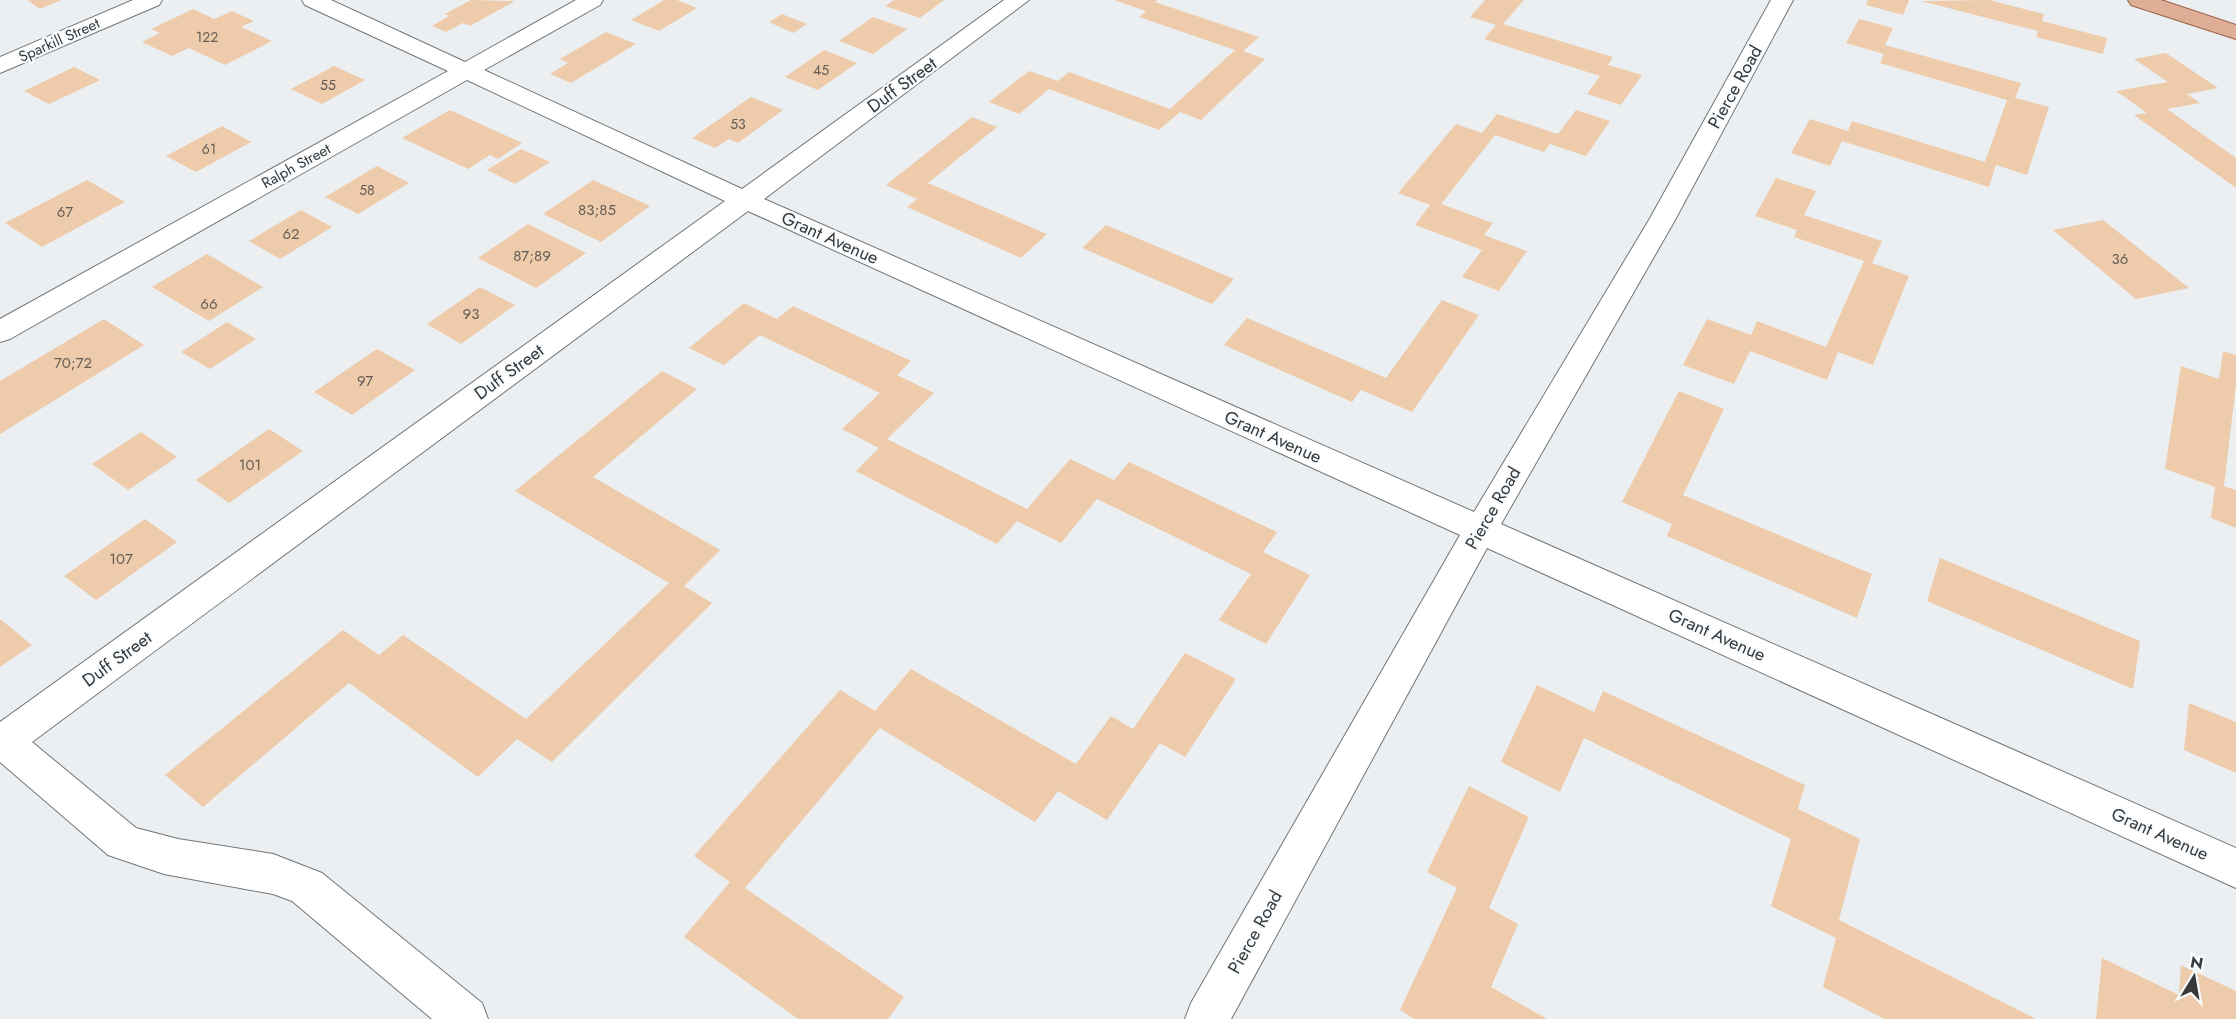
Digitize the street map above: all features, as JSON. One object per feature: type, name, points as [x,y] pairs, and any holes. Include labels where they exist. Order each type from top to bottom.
[{"type":"main road","points":[[2139,0],[2236,33]]},
{"type":"street","name":"Sparkill Street","points":[[0,66],[151,0]]},
{"type":"street","name":"Grant Avenue","points":[[313,0],[746,200],[2236,868]]},
{"type":"street","name":"Ralph Street","points":[[0,332],[592,0]]},
{"type":"street","name":"Duff Street","points":[[2,742],[1018,0]]},
{"type":"street","name":"Pierce Road","points":[[1207,1019],[1480,530],[1662,220],[1782,0]]},
{"type":"street","points":[[2,742],[122,842],[164,856],[271,873],[292,879],[307,888],[466,1019]]},
{"type":"building","points":[[27,0],[61,0],[40,9]]},
{"type":"building","points":[[471,0],[515,1],[470,26],[463,23],[446,32],[432,26],[449,16],[445,14]]},
{"type":"building","points":[[664,0],[677,0],[697,8],[659,31],[631,20]]},
{"type":"building","points":[[894,0],[944,0],[920,18],[885,6]]},
{"type":"building","points":[[1114,0],[1158,0],[1155,2],[1259,37],[1243,51],[1265,59],[1201,120],[1180,112],[1159,130],[1049,89],[1019,114],[989,102],[1029,71],[1058,81],[1069,72],[1170,109],[1235,50],[1139,17],[1146,11]]},
{"type":"building","points":[[1485,0],[1524,0],[1503,24],[1613,57],[1608,65],[1642,75],[1621,105],[1587,94],[1600,76],[1484,39],[1496,25],[1470,17]]},
{"type":"building","points":[[1868,0],[1909,0],[1903,15],[1866,5]]},
{"type":"building","points":[[1989,0],[2044,14],[2042,21],[2107,38],[2103,54],[2036,37],[2038,31],[1921,1]]},
{"type":"building","points":[[193,9],[214,19],[232,11],[254,21],[241,27],[272,41],[225,65],[189,48],[172,56],[142,42],[160,33],[151,29]]},
{"type":"building","points":[[782,14],[807,24],[793,33],[769,22]]},
{"type":"building","points":[[873,17],[907,29],[873,54],[839,41]]},
{"type":"building","points":[[1859,19],[1893,28],[1885,45],[2021,83],[2015,98],[2049,107],[2027,175],[1996,165],[1989,187],[1842,141],[1830,166],[1791,153],[1810,119],[1848,131],[1852,121],[1985,162],[2007,100],[1880,63],[1884,54],[1846,43]]},
{"type":"building","points":[[606,32],[636,44],[571,83],[550,74],[568,63],[560,59]]},
{"type":"building","points":[[824,50],[857,63],[818,90],[785,77]]},
{"type":"building","points":[[2166,53],[2218,88],[2187,94],[2200,103],[2167,109],[2236,158],[2236,188],[2134,115],[2147,113],[2116,91],[2168,82],[2134,59]]},
{"type":"building","points":[[334,66],[365,80],[322,104],[291,89]]},
{"type":"building","points":[[74,67],[100,80],[49,104],[24,91]]},
{"type":"building","points":[[751,97],[783,110],[738,143],[729,139],[715,148],[692,138]]},
{"type":"building","points":[[450,110],[522,143],[498,159],[490,155],[468,169],[402,138]]},
{"type":"building","points":[[1576,110],[1610,121],[1586,156],[1550,144],[1544,152],[1495,135],[1441,204],[1493,223],[1484,235],[1527,251],[1499,291],[1462,277],[1482,250],[1415,225],[1430,205],[1398,193],[1456,124],[1482,133],[1497,114],[1558,134]]},
{"type":"building","points":[[972,117],[997,127],[928,183],[1047,234],[1021,258],[907,207],[917,199],[886,185]]},
{"type":"building","points":[[222,126],[251,142],[196,172],[166,156]]},
{"type":"building","points":[[521,149],[550,162],[515,184],[487,170]]},
{"type":"building","points":[[377,166],[409,183],[358,214],[325,197]]},
{"type":"building","points":[[1776,178],[1816,191],[1804,215],[1882,241],[1872,263],[1909,276],[1873,365],[1838,352],[1827,380],[1750,351],[1734,384],[1683,365],[1707,319],[1751,335],[1757,321],[1826,347],[1864,261],[1794,237],[1797,230],[1755,216]]},
{"type":"building","points":[[87,180],[125,202],[42,247],[5,223]]},
{"type":"building","points":[[593,180],[650,206],[601,242],[543,214]]},
{"type":"building","points":[[301,210],[332,227],[280,259],[249,241]]},
{"type":"building","points":[[2103,220],[2189,288],[2136,299],[2053,230]]},
{"type":"building","points":[[528,224],[586,253],[536,288],[478,258]]},
{"type":"building","points":[[1106,225],[1234,279],[1212,304],[1082,248]]},
{"type":"building","points":[[207,254],[263,287],[209,321],[152,287]]},
{"type":"building","points":[[480,287],[515,305],[461,344],[427,324]]},
{"type":"building","points":[[1442,300],[1479,315],[1412,412],[1361,390],[1352,402],[1224,345],[1247,318],[1386,378]]},
{"type":"building","points":[[744,303],[777,319],[793,306],[911,361],[897,375],[934,393],[887,439],[1027,509],[1070,459],[1114,480],[1129,462],[1277,532],[1263,552],[1310,575],[1266,644],[1219,620],[1251,574],[1097,499],[1061,543],[1017,521],[997,544],[856,471],[879,448],[842,429],[880,393],[760,335],[724,365],[689,348]]},
{"type":"building","points":[[104,319],[144,345],[0,434],[0,381]]},
{"type":"building","points":[[227,322],[256,339],[210,369],[181,352]]},
{"type":"building","points":[[377,349],[415,370],[352,415],[314,392]]},
{"type":"building","points":[[2223,351],[2236,355],[2236,384],[2224,486],[2236,490],[2236,528],[2211,518],[2215,487],[2165,469],[2181,366],[2219,379]]},
{"type":"building","points":[[662,371],[697,389],[593,477],[720,550],[684,586],[712,603],[552,762],[517,739],[478,777],[349,683],[203,807],[165,775],[343,630],[379,655],[403,635],[526,719],[669,583],[515,491]]},
{"type":"building","points":[[1679,391],[1724,409],[1683,495],[1872,574],[1857,618],[1667,536],[1672,524],[1622,502]]},
{"type":"building","points":[[269,429],[303,451],[229,503],[196,480]]},
{"type":"building","points":[[141,432],[177,457],[128,490],[92,464]]},
{"type":"building","points":[[145,519],[177,542],[96,600],[64,576]]},
{"type":"building","points":[[1940,558],[2140,641],[2133,689],[1927,601]]},
{"type":"building","points":[[0,619],[32,645],[0,667]]},
{"type":"building","points":[[1185,653],[1236,679],[1185,757],[1160,743],[1107,820],[1058,791],[1035,822],[880,728],[745,888],[904,997],[888,1019],[798,1019],[684,937],[730,882],[694,856],[840,690],[875,711],[911,669],[1076,764],[1111,716],[1133,729]]},
{"type":"building","points":[[1537,685],[1594,712],[1603,691],[1805,785],[1798,809],[1860,839],[1839,920],[2036,1019],[1884,1019],[1823,987],[1836,938],[1771,906],[1791,839],[1584,738],[1560,792],[1501,762]]},
{"type":"building","points":[[2189,703],[2236,722],[2236,773],[2184,750]]},
{"type":"building","points":[[1469,786],[1529,817],[1489,908],[1518,924],[1491,987],[1547,1019],[1414,1019],[1400,1010],[1457,888],[1427,872]]},
{"type":"building","points":[[2102,958],[2179,995],[2181,965],[2236,991],[2236,1019],[2096,1019]]}]
